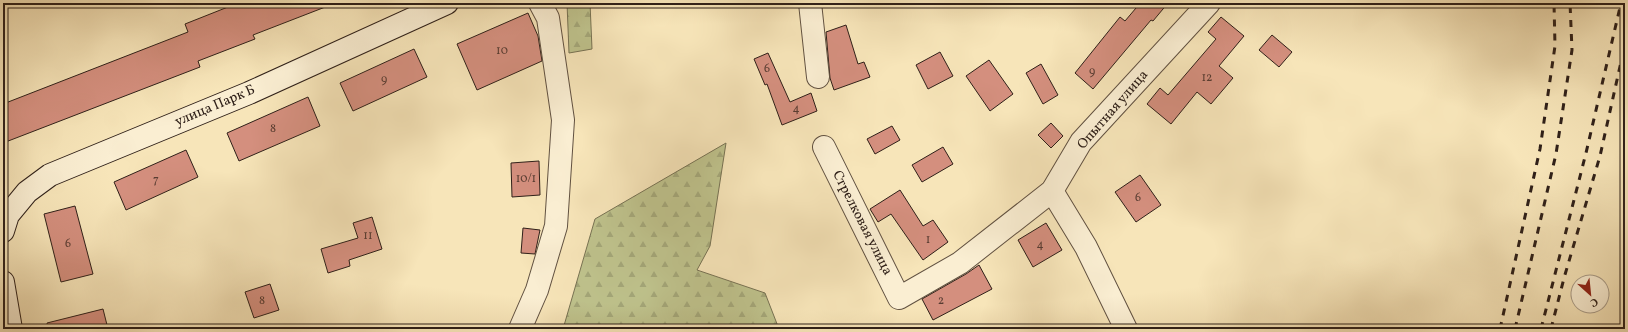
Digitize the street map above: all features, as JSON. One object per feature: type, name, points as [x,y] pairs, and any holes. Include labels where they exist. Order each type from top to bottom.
[{"type":"street","name":"улица Парк Б","points":[[3,231],[8,215],[27,192],[50,175],[249,92],[447,3]]},
{"type":"street","points":[[520,329],[537,290],[556,226],[563,120],[548,18],[540,3]]},
{"type":"street","points":[[810,3],[818,76]]},
{"type":"street","name":"Опытная улица","points":[[899,298],[960,263],[1052,192],[1081,142],[1209,3]]},
{"type":"street","name":"Стрелковая улица","points":[[824,147],[899,298]]},
{"type":"street","points":[[1052,192],[1086,247],[1126,329]]},
{"type":"street","points":[[3,282],[11,329]]},
{"type":"green space","points":[[567,3],[590,3],[592,49],[569,53]]},
{"type":"green space","points":[[726,143],[710,246],[697,270],[765,293],[779,329],[563,329],[595,219]]},
{"type":"building","points":[[238,3],[333,4],[253,35],[255,39],[198,61],[200,67],[3,143],[3,104],[188,32],[185,24]]},
{"type":"building","points":[[1130,3],[1168,3],[1153,21],[1151,20],[1093,89],[1075,73],[1120,17],[1125,21],[1136,8]]},
{"type":"building","points":[[528,13],[538,36],[542,61],[477,90],[457,44]]},
{"type":"building","points":[[1221,17],[1244,36],[1219,66],[1233,78],[1211,104],[1197,92],[1171,124],[1147,104],[1160,88],[1168,95],[1216,39],[1208,32]]},
{"type":"building","points":[[846,25],[858,64],[864,62],[870,77],[834,90],[830,78],[826,32]]},
{"type":"building","points":[[1272,35],[1292,52],[1279,67],[1259,50]]},
{"type":"building","points":[[414,49],[427,77],[353,111],[340,83]]},
{"type":"building","points":[[940,52],[953,76],[928,89],[916,65]]},
{"type":"building","points":[[768,53],[790,102],[811,93],[817,111],[782,125],[767,84],[765,85],[754,59]]},
{"type":"building","points":[[989,60],[1013,94],[990,111],[966,76]]},
{"type":"building","points":[[1041,64],[1058,95],[1043,104],[1026,73]]},
{"type":"building","points":[[308,97],[320,126],[239,161],[227,133]]},
{"type":"building","points":[[1051,123],[1063,136],[1051,148],[1038,135]]},
{"type":"building","points":[[892,126],[900,140],[875,154],[867,139]]},
{"type":"building","points":[[943,147],[953,164],[922,182],[912,165]]},
{"type":"building","points":[[186,150],[198,177],[126,210],[114,182]]},
{"type":"building","points":[[539,161],[540,195],[512,197],[511,163]]},
{"type":"building","points":[[1140,175],[1161,205],[1136,222],[1115,192]]},
{"type":"building","points":[[900,190],[923,226],[933,220],[948,242],[923,260],[891,214],[878,222],[870,209]]},
{"type":"building","points":[[75,206],[93,274],[61,282],[44,214]]},
{"type":"building","points":[[372,217],[382,249],[349,260],[350,266],[328,273],[321,249],[358,238],[353,223]]},
{"type":"building","points":[[1046,223],[1062,250],[1033,267],[1018,240]]},
{"type":"building","points":[[523,228],[540,230],[535,254],[521,253]]},
{"type":"building","points":[[979,265],[992,289],[933,320],[922,299]]},
{"type":"building","points":[[270,284],[279,310],[254,318],[245,292]]},
{"type":"building","points":[[103,309],[108,329],[48,329],[47,323]]},
{"type":"railway","points":[[1500,329],[1540,149],[1555,46],[1554,3]]},
{"type":"railway","points":[[1515,329],[1556,154],[1572,50],[1570,3]]},
{"type":"railway","points":[[1541,329],[1586,153],[1621,3]]},
{"type":"railway","points":[[1551,329],[1564,278],[1600,156],[1625,44]]}]
